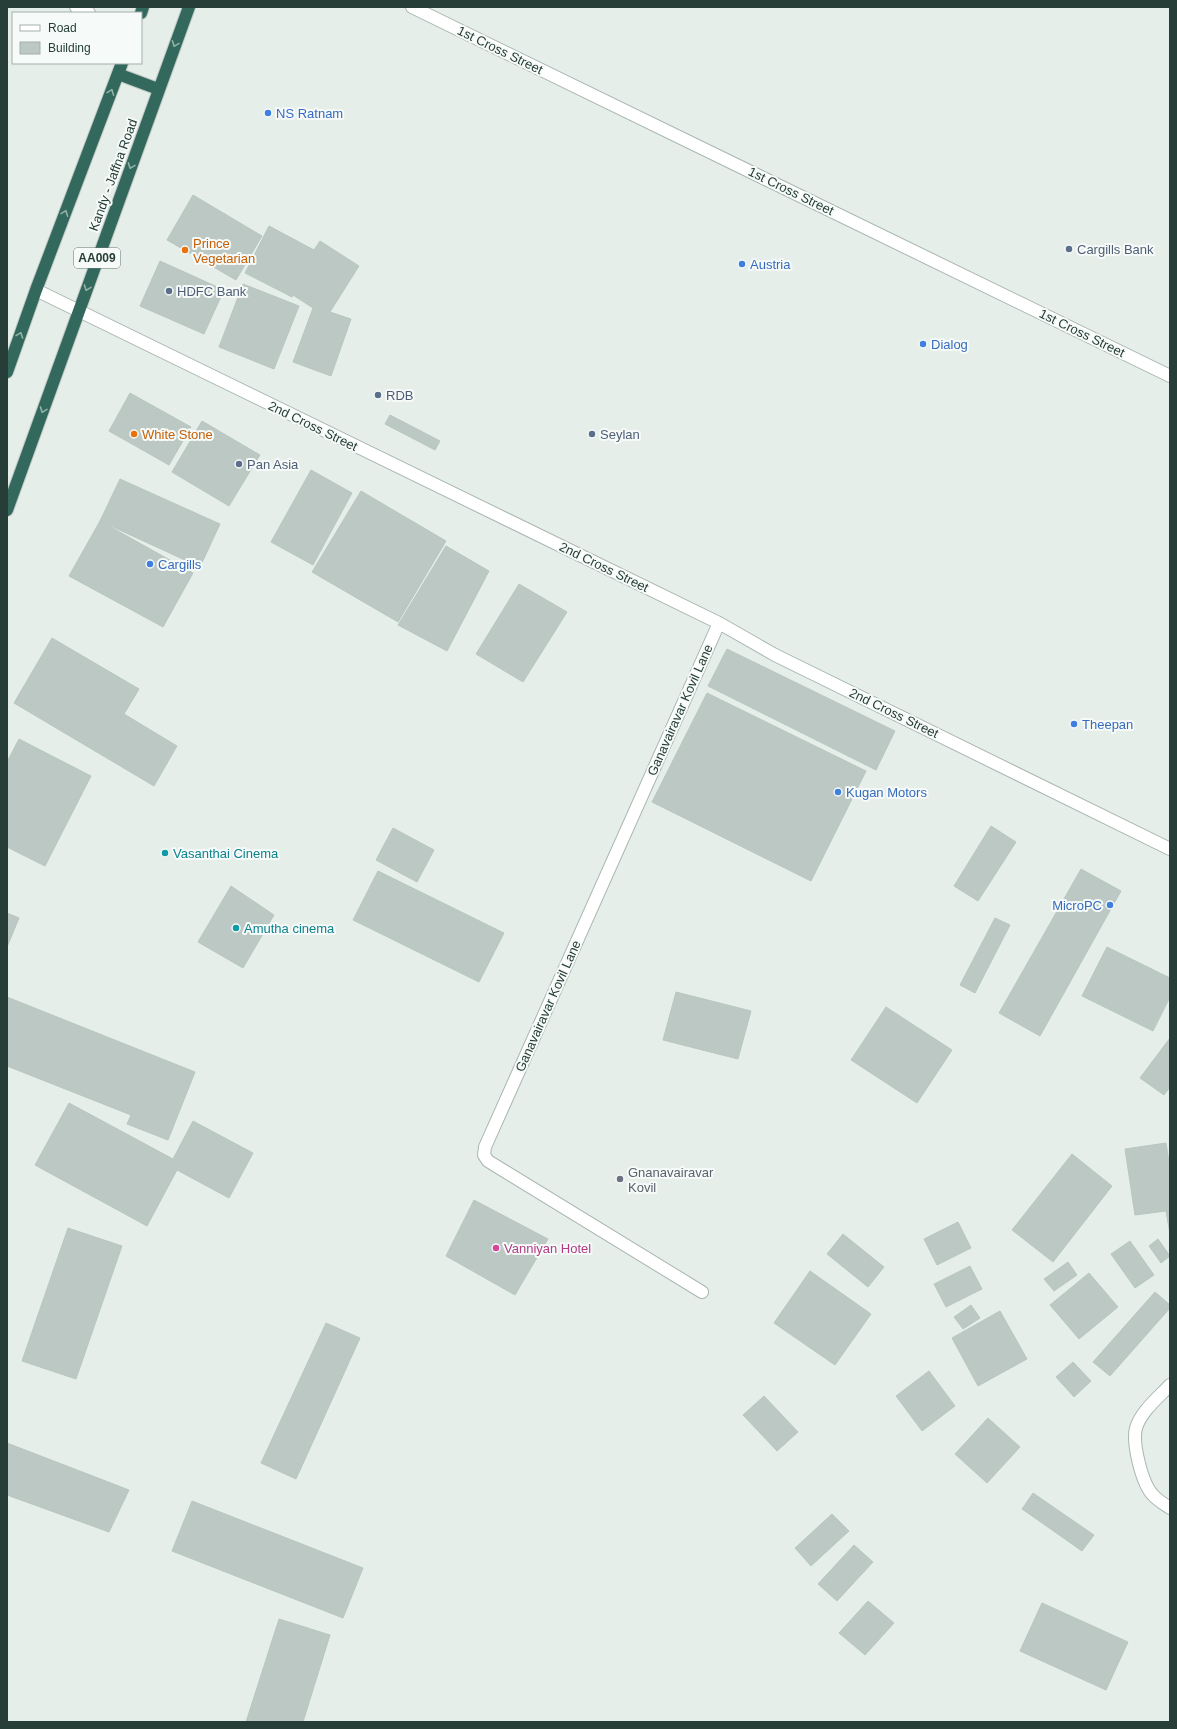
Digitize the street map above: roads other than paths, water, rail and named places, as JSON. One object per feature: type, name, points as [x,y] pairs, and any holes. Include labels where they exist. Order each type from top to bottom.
[{"type":"highway","name":"Kandy - Jaffna Road","points":[[7,510],[189,7]]},
{"type":"highway","points":[[7,372],[36,290],[120,68],[158,90]]},
{"type":"street","points":[[76,7],[88,12]]},
{"type":"street","name":"1st Cross Street","points":[[412,7],[1170,376]]},
{"type":"street","name":"2nd Cross Street","points":[[36,290],[78,312],[719,623],[775,655],[1170,849]]},
{"type":"street","name":"Ganavairavar Kovil Lane","points":[[702,1292],[488,1161],[484,1155],[485,1147],[719,623]]},
{"type":"street","points":[[1170,1385],[1145,1412],[1136,1428],[1137,1454],[1142,1477],[1152,1495],[1170,1508]]},
{"type":"place","name":"NS Ratnam","points":[[268,113]]},
{"type":"place","name":"Cargills Bank","points":[[1069,249]]},
{"type":"place","name":"Prince Vegetarian","points":[[185,250]]},
{"type":"place","name":"Austria","points":[[742,264]]},
{"type":"place","name":"HDFC Bank","points":[[169,291]]},
{"type":"place","name":"Dialog","points":[[923,344]]},
{"type":"place","name":"RDB","points":[[378,395]]},
{"type":"place","name":"White Stone","points":[[134,434]]},
{"type":"place","name":"Seylan","points":[[592,434]]},
{"type":"place","name":"Pan Asia","points":[[239,464]]},
{"type":"place","name":"Cargills","points":[[150,564]]},
{"type":"place","name":"Theepan","points":[[1074,724]]},
{"type":"place","name":"Kugan Motors","points":[[838,792]]},
{"type":"place","name":"Vasanthai Cinema","points":[[165,853]]},
{"type":"place","name":"MicroPC","points":[[1110,905]]},
{"type":"place","name":"Amutha cinema","points":[[236,928]]},
{"type":"place","name":"Gnanavairavar Kovil","points":[[620,1179]]},
{"type":"place","name":"Vanniyan Hotel","points":[[496,1248]]}]
